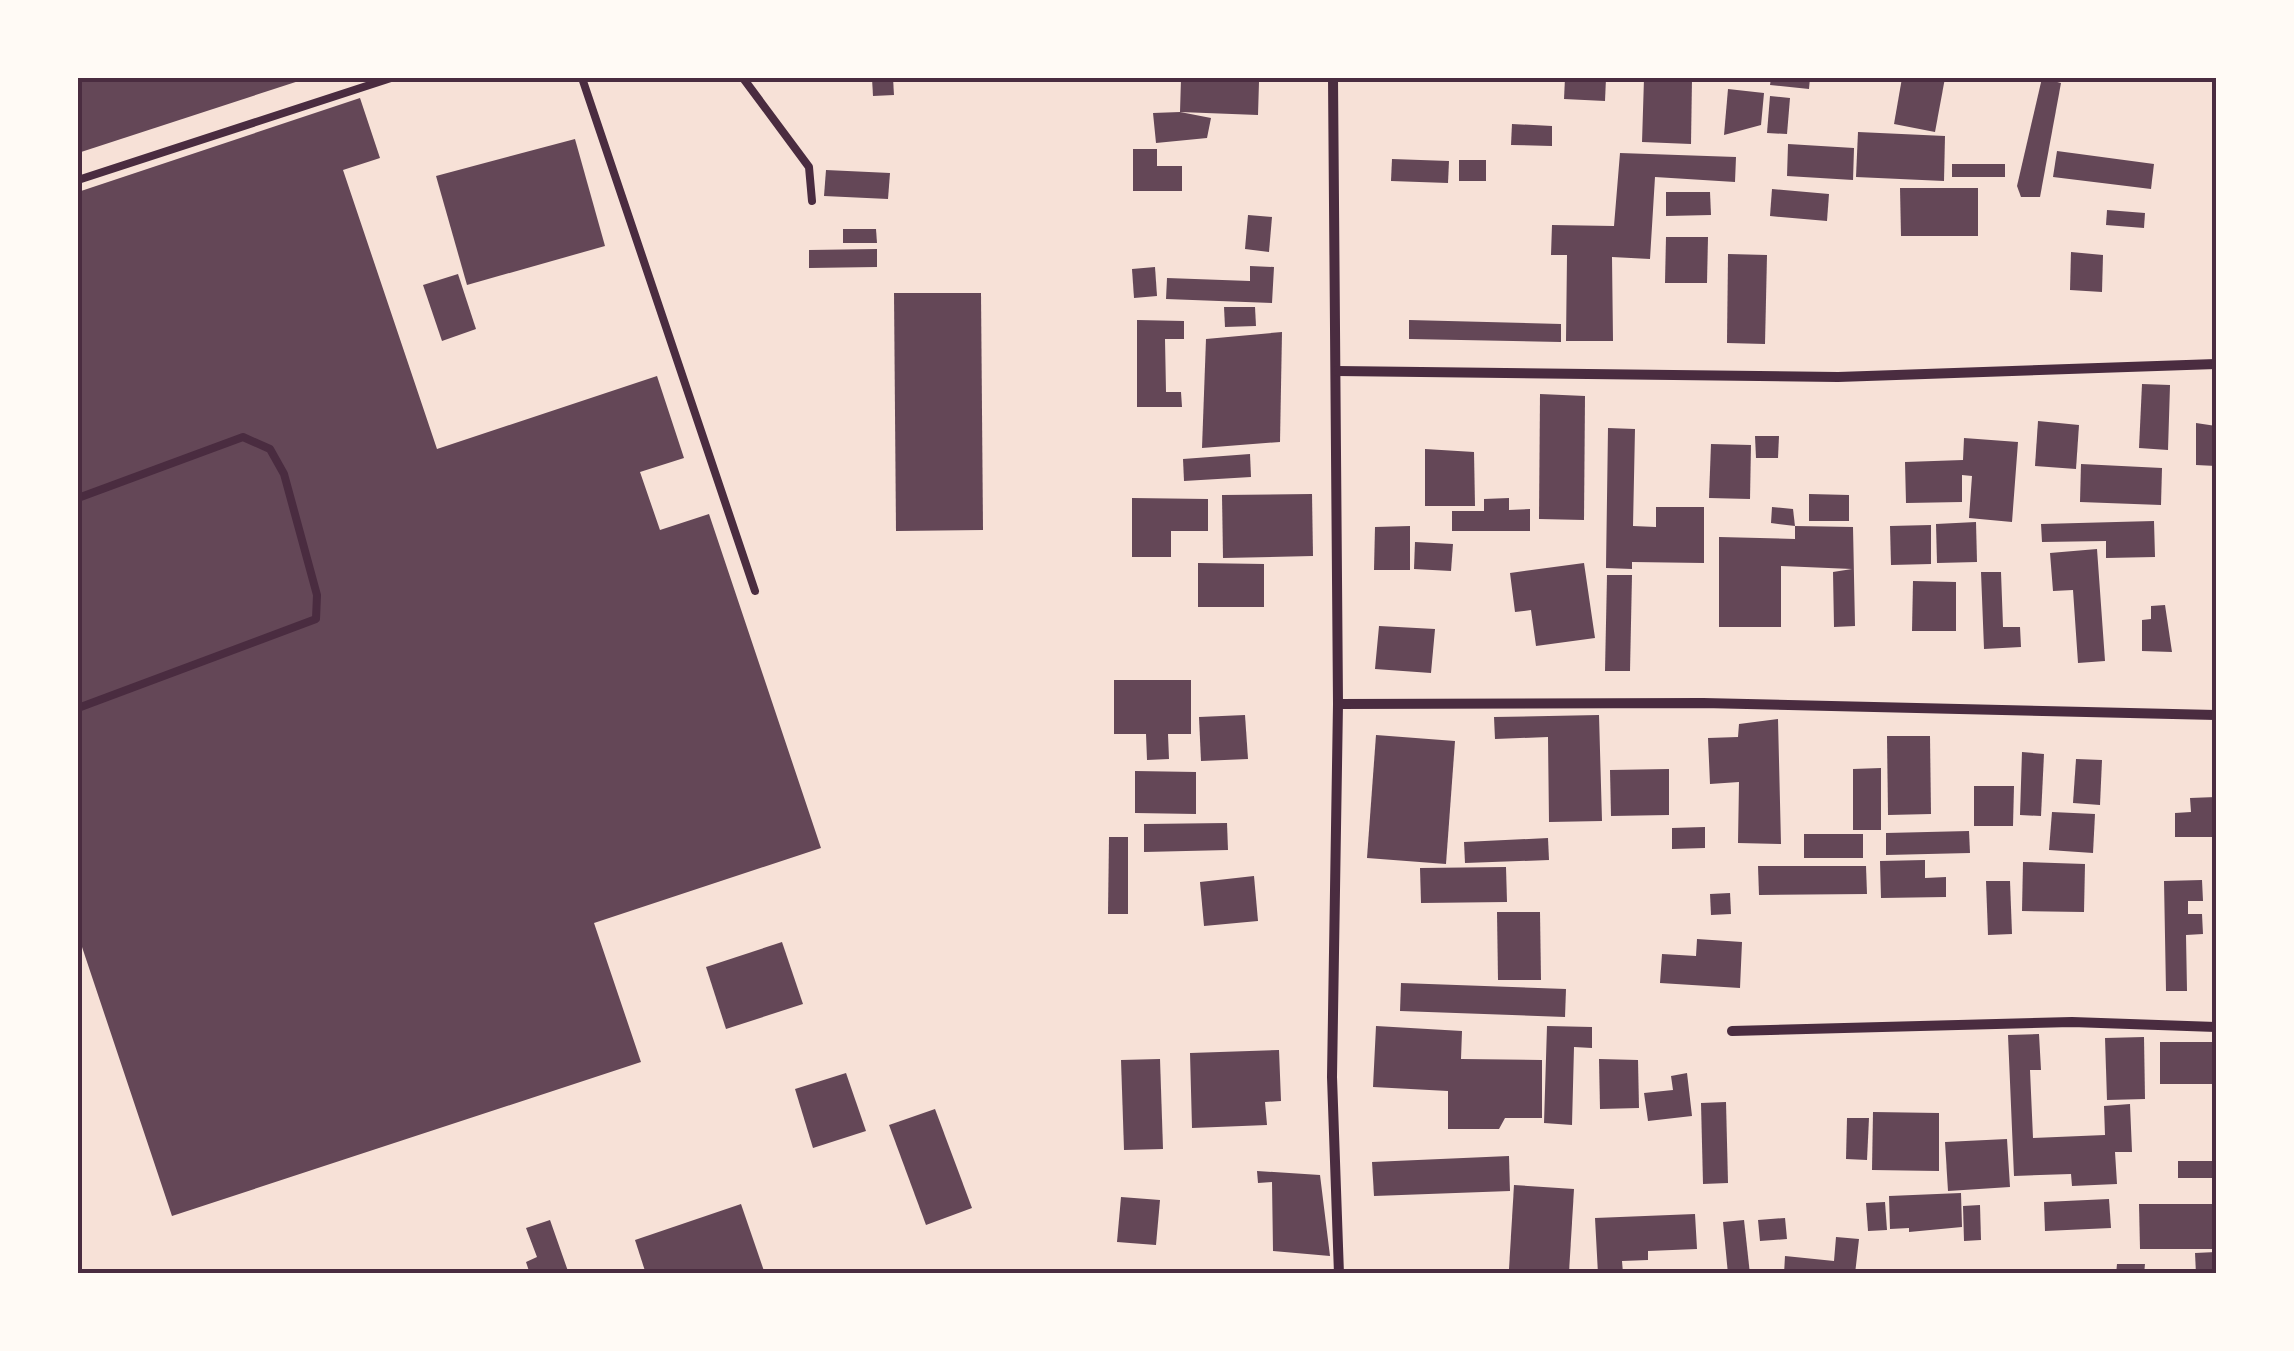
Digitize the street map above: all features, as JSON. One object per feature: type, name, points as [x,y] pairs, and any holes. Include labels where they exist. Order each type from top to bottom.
[{"type":"street","points":[[1333,78],[1338,704],[1332,1076],[1340,1274]]},
{"type":"street","points":[[1337,370],[1838,377],[2216,364]]},
{"type":"street","points":[[1338,704],[1702,703],[2216,715]]},
{"type":"street","points":[[1732,1031],[2072,1022],[2216,1027]]},
{"type":"lane","points":[[78,180],[391,78]]},
{"type":"lane","points":[[582,78],[755,591]]},
{"type":"lane","points":[[744,78],[809,167],[812,201]]},
{"type":"lane","points":[[78,498],[243,437],[270,449],[284,474],[317,595],[316,620],[78,708]]},
{"type":"building","points":[[78,78],[308,78],[78,153]]},
{"type":"building","points":[[872,78],[893,78],[894,95],[873,96]]},
{"type":"building","points":[[1565,78],[1606,78],[1605,101],[1564,99]]},
{"type":"building","points":[[1644,78],[1692,78],[1691,144],[1642,142]]},
{"type":"building","points":[[1771,78],[1810,78],[1809,89],[1770,85]]},
{"type":"building","points":[[1902,78],[1945,78],[1935,132],[1894,124]]},
{"type":"building","points":[[2042,78],[2061,83],[2040,197],[2021,197],[2017,186]]},
{"type":"building","points":[[1181,79],[1259,82],[1258,115],[1180,112]]},
{"type":"building","points":[[1728,89],[1764,93],[1761,125],[1724,135]]},
{"type":"building","points":[[1770,96],[1790,98],[1787,134],[1767,133]]},
{"type":"building","points":[[360,98],[380,158],[343,170],[437,449],[657,376],[684,458],[640,472],[660,530],[709,514],[821,848],[594,923],[641,1062],[172,1216],[78,935],[78,192]]},
{"type":"building","points":[[1180,112],[1211,118],[1207,138],[1156,143],[1153,113]]},
{"type":"building","points":[[1512,124],[1552,126],[1552,146],[1511,145]]},
{"type":"building","points":[[1858,132],[1945,136],[1944,181],[1856,177]]},
{"type":"building","points":[[575,139],[605,246],[467,285],[436,176]]},
{"type":"building","points":[[1788,144],[1854,148],[1853,180],[1787,176]]},
{"type":"building","points":[[1133,149],[1157,149],[1157,166],[1182,166],[1182,191],[1133,191]]},
{"type":"building","points":[[2057,151],[2154,164],[2151,189],[2053,177]]},
{"type":"building","points":[[1620,153],[1736,157],[1735,182],[1655,177],[1650,259],[1612,257],[1613,341],[1566,341],[1567,255],[1551,255],[1552,225],[1614,226]]},
{"type":"building","points":[[1392,159],[1449,161],[1448,183],[1391,181]]},
{"type":"building","points":[[1459,160],[1486,160],[1486,181],[1459,181]]},
{"type":"building","points":[[1952,164],[2005,164],[2005,177],[1952,177]]},
{"type":"building","points":[[826,170],[890,173],[888,199],[824,196]]},
{"type":"building","points":[[1900,188],[1978,188],[1978,236],[1901,236]]},
{"type":"building","points":[[1772,189],[1829,194],[1827,221],[1770,216]]},
{"type":"building","points":[[1666,192],[1710,192],[1711,215],[1666,216]]},
{"type":"building","points":[[2107,210],[2145,213],[2144,228],[2106,225]]},
{"type":"building","points":[[1248,215],[1272,217],[1269,252],[1245,249]]},
{"type":"building","points":[[843,229],[876,229],[877,243],[843,243]]},
{"type":"building","points":[[1666,237],[1708,237],[1707,283],[1665,283]]},
{"type":"building","points":[[877,249],[877,267],[809,268],[809,250]]},
{"type":"building","points":[[2071,252],[2103,255],[2102,292],[2070,290]]},
{"type":"building","points":[[1728,254],[1767,255],[1765,344],[1727,343]]},
{"type":"building","points":[[1250,266],[1274,267],[1272,303],[1166,299],[1167,278],[1250,281]]},
{"type":"building","points":[[1155,267],[1157,296],[1134,298],[1132,269]]},
{"type":"building","points":[[458,274],[476,329],[442,341],[423,285]]},
{"type":"building","points":[[894,293],[981,293],[983,530],[896,531]]},
{"type":"building","points":[[1224,307],[1255,307],[1256,326],[1225,327]]},
{"type":"building","points":[[1137,320],[1184,321],[1184,339],[1165,339],[1166,392],[1181,392],[1182,407],[1137,407]]},
{"type":"building","points":[[1409,320],[1561,324],[1561,342],[1409,339]]},
{"type":"building","points":[[1282,332],[1280,442],[1202,448],[1206,339]]},
{"type":"building","points":[[2142,384],[2170,385],[2168,450],[2139,448]]},
{"type":"building","points":[[1540,394],[1585,396],[1584,520],[1539,519]]},
{"type":"building","points":[[2038,421],[2079,425],[2076,469],[2035,466]]},
{"type":"building","points":[[2196,423],[2216,426],[2216,466],[2196,465]]},
{"type":"building","points":[[1608,428],[1635,429],[1633,526],[1656,527],[1656,507],[1704,507],[1704,563],[1632,562],[1632,569],[1606,568]]},
{"type":"building","points":[[1755,436],[1779,436],[1778,458],[1756,458]]},
{"type":"building","points":[[1964,438],[2018,442],[2012,522],[1969,518],[1972,476],[1962,475],[1962,502],[1906,503],[1905,462],[1963,460]]},
{"type":"building","points":[[1711,444],[1751,445],[1750,499],[1709,498]]},
{"type":"building","points":[[1425,449],[1474,452],[1475,506],[1425,506]]},
{"type":"building","points":[[1250,454],[1251,477],[1184,481],[1183,459]]},
{"type":"building","points":[[2081,464],[2162,468],[2161,505],[2080,502]]},
{"type":"building","points":[[1312,494],[1313,556],[1223,558],[1222,495]]},
{"type":"building","points":[[1809,494],[1849,495],[1849,521],[1809,521]]},
{"type":"building","points":[[1132,498],[1208,499],[1208,531],[1171,531],[1171,557],[1132,557]]},
{"type":"building","points":[[1509,498],[1509,510],[1530,509],[1530,531],[1452,531],[1452,511],[1484,511],[1484,499]]},
{"type":"building","points":[[1772,507],[1793,509],[1795,526],[1771,523]]},
{"type":"building","points":[[2154,521],[2155,557],[2106,558],[2106,541],[2042,542],[2041,524]]},
{"type":"building","points":[[1976,522],[1977,562],[1937,563],[1936,524]]},
{"type":"building","points":[[1931,525],[1931,564],[1891,565],[1890,526]]},
{"type":"building","points":[[1410,526],[1410,570],[1374,570],[1375,527]]},
{"type":"building","points":[[1795,526],[1853,527],[1855,626],[1834,627],[1833,572],[1852,569],[1781,566],[1781,627],[1719,627],[1719,537],[1795,539]]},
{"type":"building","points":[[1415,542],[1453,544],[1451,571],[1414,569]]},
{"type":"building","points":[[2097,549],[2105,661],[2078,663],[2073,590],[2053,591],[2050,553]]},
{"type":"building","points":[[1198,563],[1264,564],[1264,607],[1198,607]]},
{"type":"building","points":[[1584,563],[1595,638],[1536,646],[1531,610],[1515,612],[1510,573]]},
{"type":"building","points":[[1981,572],[2001,572],[2003,627],[2020,627],[2021,647],[1984,649]]},
{"type":"building","points":[[1607,575],[1632,575],[1630,671],[1605,671]]},
{"type":"building","points":[[1913,581],[1956,582],[1956,631],[1912,631]]},
{"type":"building","points":[[2165,605],[2172,652],[2142,651],[2142,620],[2151,619],[2151,606]]},
{"type":"building","points":[[1379,626],[1435,629],[1431,673],[1375,669]]},
{"type":"building","points":[[1114,680],[1191,680],[1191,734],[1168,734],[1169,759],[1147,760],[1146,734],[1114,734]]},
{"type":"building","points":[[1245,715],[1248,759],[1201,761],[1199,717]]},
{"type":"building","points":[[1599,715],[1602,821],[1549,822],[1548,737],[1495,739],[1494,717]]},
{"type":"building","points":[[1778,719],[1781,844],[1738,843],[1739,782],[1710,784],[1708,738],[1738,737],[1739,724]]},
{"type":"building","points":[[1376,735],[1455,741],[1446,864],[1367,858]]},
{"type":"building","points":[[1887,736],[1930,736],[1931,814],[1888,815]]},
{"type":"building","points":[[2022,752],[2044,754],[2041,816],[2020,815]]},
{"type":"building","points":[[2076,759],[2102,760],[2100,805],[2073,803]]},
{"type":"building","points":[[1881,768],[1881,830],[1853,830],[1853,769]]},
{"type":"building","points":[[1669,769],[1669,815],[1611,816],[1610,770]]},
{"type":"building","points":[[1135,771],[1196,772],[1196,814],[1135,813]]},
{"type":"building","points":[[1974,786],[2014,786],[2013,826],[1974,826]]},
{"type":"building","points":[[2216,797],[2216,837],[2175,837],[2175,813],[2191,812],[2190,798]]},
{"type":"building","points":[[2052,812],[2095,814],[2093,853],[2049,850]]},
{"type":"building","points":[[1227,823],[1228,850],[1144,852],[1144,824]]},
{"type":"building","points":[[1705,827],[1705,848],[1672,849],[1672,828]]},
{"type":"building","points":[[1969,831],[1970,853],[1886,855],[1886,833]]},
{"type":"building","points":[[1804,834],[1863,834],[1863,858],[1804,858]]},
{"type":"building","points":[[1109,837],[1128,837],[1128,914],[1108,914]]},
{"type":"building","points":[[1548,838],[1549,860],[1465,863],[1464,842]]},
{"type":"building","points":[[1925,860],[1925,878],[1946,877],[1946,897],[1881,898],[1880,861]]},
{"type":"building","points":[[2023,862],[2085,864],[2084,912],[2022,911]]},
{"type":"building","points":[[1758,866],[1866,866],[1867,894],[1759,895]]},
{"type":"building","points":[[1506,867],[1507,902],[1421,903],[1420,868]]},
{"type":"building","points":[[1254,876],[1258,921],[1204,926],[1200,882]]},
{"type":"building","points":[[2202,880],[2203,901],[2188,901],[2188,914],[2202,914],[2203,934],[2186,935],[2187,991],[2166,991],[2164,881]]},
{"type":"building","points":[[1986,881],[2010,881],[2012,934],[1988,935]]},
{"type":"building","points":[[1730,893],[1731,914],[1711,915],[1710,894]]},
{"type":"building","points":[[1497,912],[1540,912],[1541,980],[1498,980]]},
{"type":"building","points":[[1697,939],[1742,942],[1740,988],[1660,983],[1662,954],[1696,956]]},
{"type":"building","points":[[782,942],[803,1004],[726,1029],[706,967]]},
{"type":"building","points":[[1401,983],[1566,989],[1565,1017],[1400,1011]]},
{"type":"building","points":[[1376,1026],[1462,1031],[1461,1059],[1542,1060],[1542,1118],[1505,1118],[1499,1129],[1448,1129],[1448,1091],[1373,1087]]},
{"type":"building","points":[[1547,1026],[1592,1027],[1592,1048],[1574,1047],[1572,1125],[1544,1123]]},
{"type":"building","points":[[2039,1034],[2041,1070],[2030,1070],[2033,1138],[2105,1135],[2104,1106],[2130,1104],[2132,1152],[2115,1152],[2117,1184],[2072,1186],[2071,1174],[2014,1176],[2008,1035]]},
{"type":"building","points":[[2144,1037],[2145,1099],[2107,1100],[2105,1038]]},
{"type":"building","points":[[2160,1042],[2216,1042],[2215,1084],[2160,1084]]},
{"type":"building","points":[[1279,1050],[1281,1101],[1265,1102],[1267,1125],[1192,1128],[1190,1053]]},
{"type":"building","points":[[1160,1059],[1163,1149],[1124,1150],[1121,1060]]},
{"type":"building","points":[[1599,1059],[1638,1060],[1639,1108],[1600,1109]]},
{"type":"building","points":[[846,1073],[866,1131],[813,1148],[795,1089]]},
{"type":"building","points":[[1687,1073],[1692,1116],[1648,1121],[1644,1093],[1673,1090],[1671,1076]]},
{"type":"building","points":[[1726,1102],[1728,1183],[1703,1184],[1701,1103]]},
{"type":"building","points":[[935,1109],[972,1208],[926,1225],[889,1125]]},
{"type":"building","points":[[1873,1112],[1939,1113],[1939,1171],[1872,1170]]},
{"type":"building","points":[[1847,1118],[1869,1118],[1867,1160],[1846,1159]]},
{"type":"building","points":[[2007,1139],[2010,1187],[1948,1191],[1945,1142]]},
{"type":"building","points":[[1509,1156],[1510,1191],[1374,1196],[1372,1162]]},
{"type":"building","points":[[2178,1161],[2216,1161],[2216,1178],[2178,1178]]},
{"type":"building","points":[[1257,1171],[1320,1175],[1330,1256],[1273,1251],[1272,1182],[1258,1183]]},
{"type":"building","points":[[1514,1185],[1574,1189],[1569,1273],[1509,1269]]},
{"type":"building","points":[[1961,1193],[1962,1227],[1909,1232],[1909,1228],[1890,1229],[1889,1196]]},
{"type":"building","points":[[1121,1197],[1160,1200],[1156,1245],[1117,1242]]},
{"type":"building","points":[[2109,1199],[2111,1228],[2045,1231],[2044,1202]]},
{"type":"building","points":[[1885,1202],[1887,1230],[1868,1231],[1866,1203]]},
{"type":"building","points":[[741,1204],[765,1274],[646,1274],[635,1240]]},
{"type":"building","points":[[2139,1204],[2216,1204],[2216,1249],[2140,1249]]},
{"type":"building","points":[[1980,1205],[1981,1240],[1964,1241],[1963,1206]]},
{"type":"building","points":[[1695,1214],[1697,1249],[1648,1251],[1648,1260],[1622,1261],[1623,1273],[1598,1274],[1595,1218]]},
{"type":"building","points":[[1785,1218],[1787,1239],[1760,1241],[1758,1220]]},
{"type":"building","points":[[550,1220],[569,1274],[530,1274],[526,1262],[537,1257],[526,1228]]},
{"type":"building","points":[[1744,1220],[1750,1274],[1728,1274],[1723,1222]]},
{"type":"building","points":[[1836,1237],[1859,1239],[1855,1274],[1784,1274],[1785,1256],[1834,1261]]},
{"type":"building","points":[[2216,1252],[2216,1274],[2196,1274],[2195,1253]]},
{"type":"building","points":[[2117,1264],[2145,1264],[2144,1274],[2116,1274]]}]
